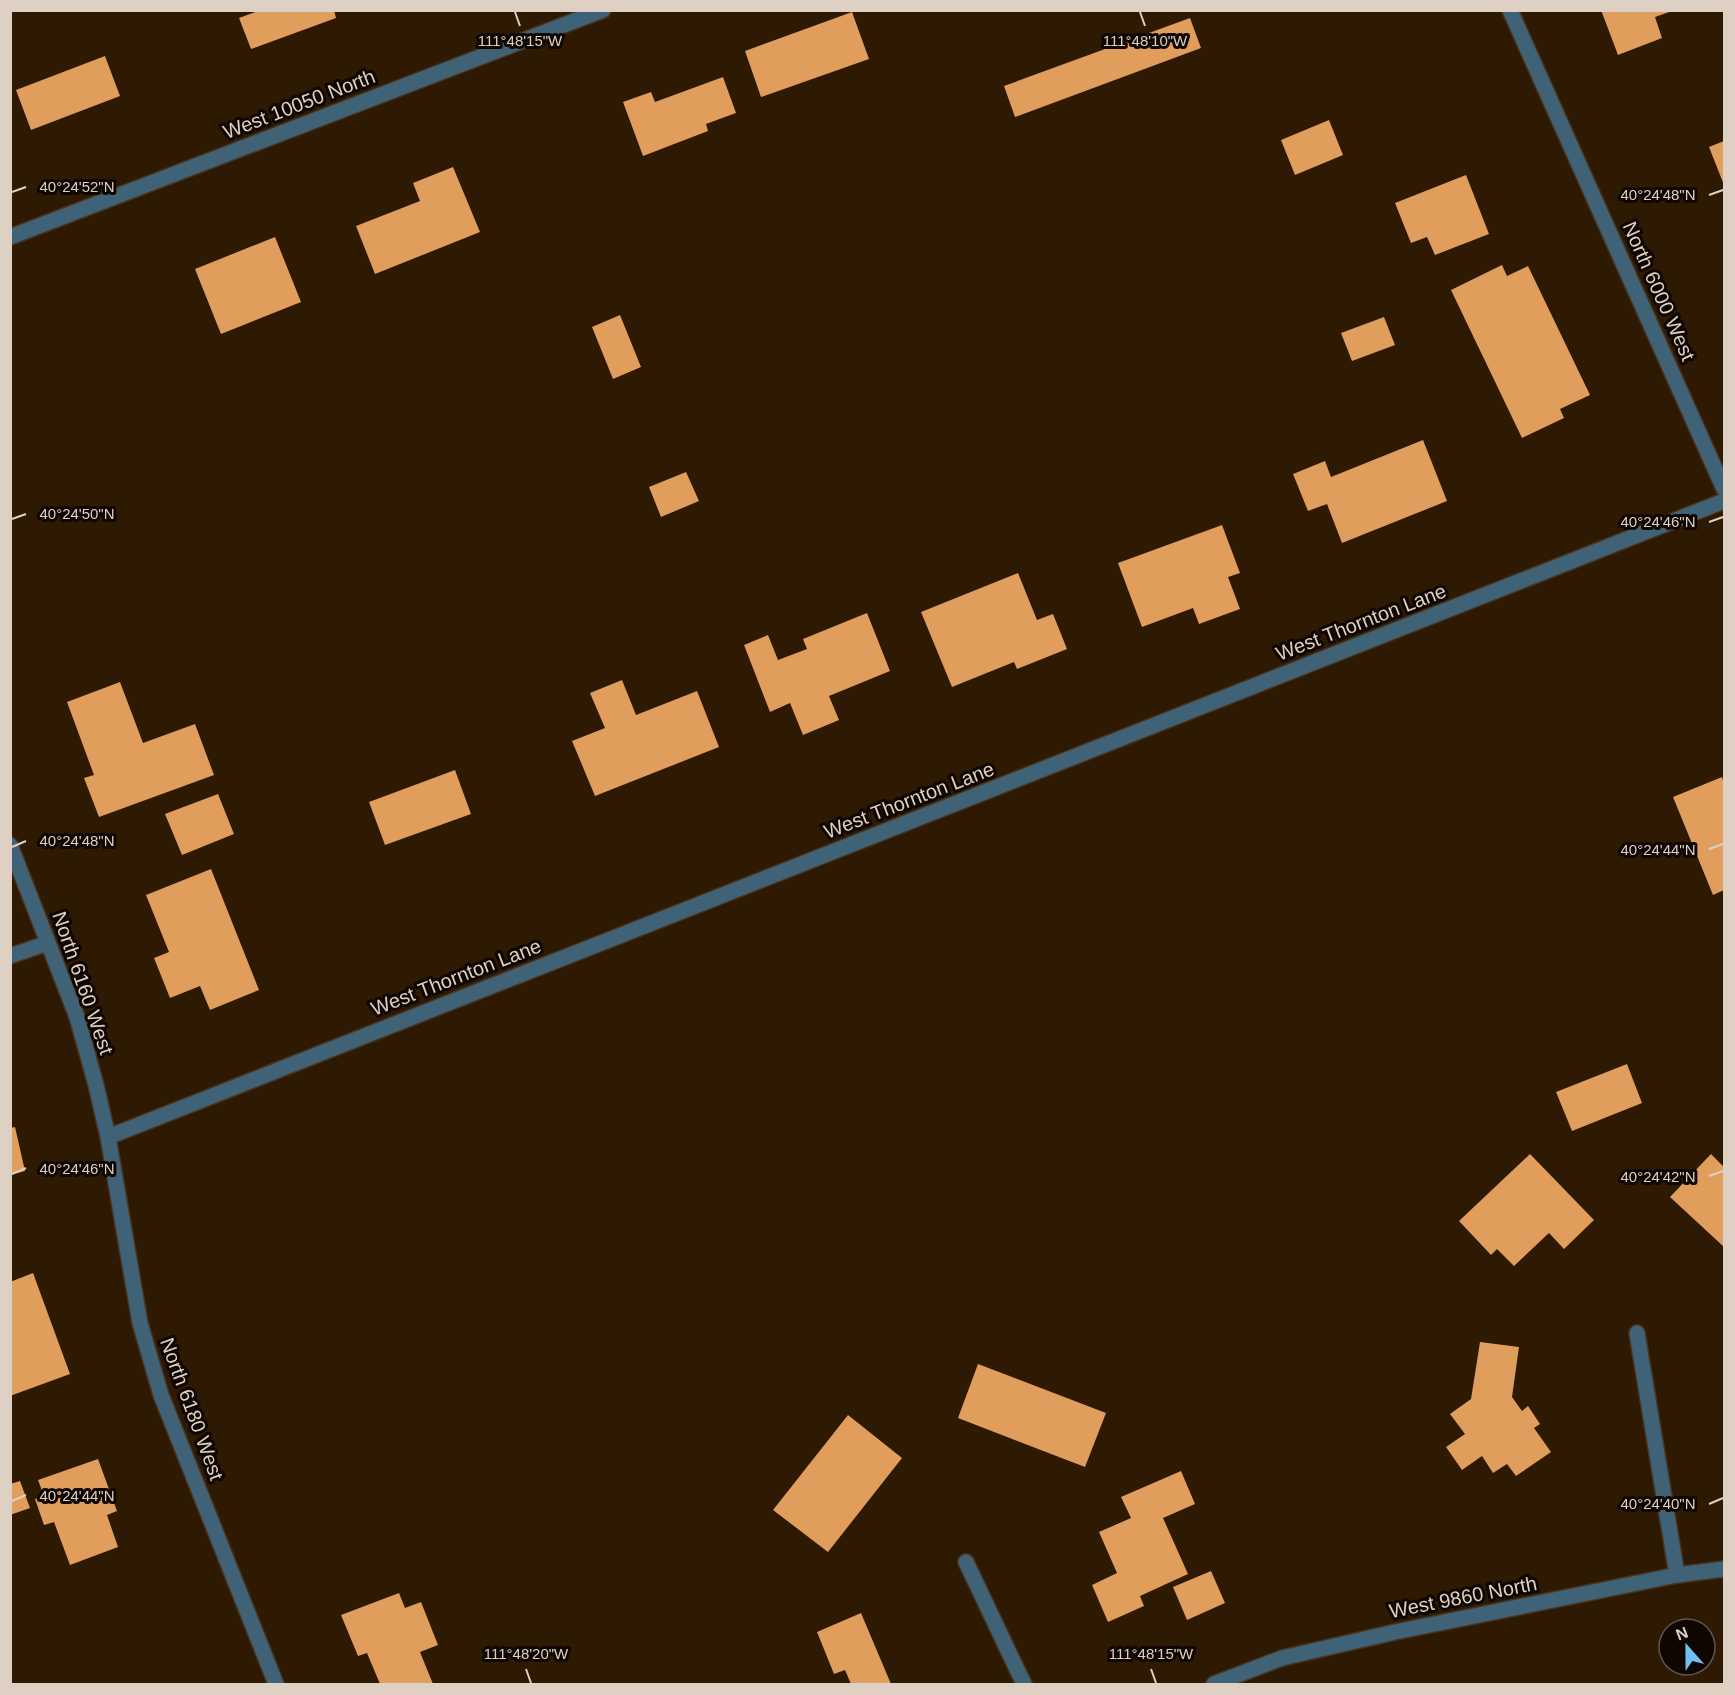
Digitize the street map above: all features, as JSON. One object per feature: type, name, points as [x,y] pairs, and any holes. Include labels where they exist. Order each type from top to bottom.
[{"type":"street","name":"West 10050 North","points":[[10,237],[603,10]]},
{"type":"street","name":"North 6000 West","points":[[1510,10],[1725,489]]},
{"type":"street","name":"West Thornton Lane","points":[[108,1137],[1725,501]]},
{"type":"street","name":"North 6160 West","points":[[10,845],[77,1017],[108,1137]]},
{"type":"street","points":[[10,956],[48,943]]},
{"type":"street","name":"North 6180 West","points":[[108,1137],[140,1323],[161,1395],[276,1684]]},
{"type":"street","points":[[1637,1333],[1677,1575]]},
{"type":"street","points":[[966,1562],[1024,1684]]},
{"type":"street","name":"West 9860 North","points":[[1214,1684],[1282,1658],[1395,1632],[1677,1575],[1725,1569]]},
{"type":"building","points":[[261,10],[334,10],[336,18],[251,49],[239,18]]},
{"type":"building","points":[[1601,10],[1672,11],[1655,17],[1662,38],[1618,55]]},
{"type":"building","points":[[852,12],[869,59],[761,97],[745,51]]},
{"type":"building","points":[[1190,18],[1201,48],[1015,117],[1004,86]]},
{"type":"building","points":[[105,56],[120,96],[31,130],[16,90]]},
{"type":"building","points":[[723,77],[736,113],[706,124],[708,131],[643,156],[623,102],[651,92],[655,102]]},
{"type":"building","points":[[1329,120],[1343,155],[1295,175],[1281,140]]},
{"type":"building","points":[[1724,141],[1724,185],[1709,147]]},
{"type":"building","points":[[453,167],[480,232],[375,274],[356,226],[420,201],[413,183]]},
{"type":"building","points":[[1466,175],[1489,234],[1435,255],[1427,237],[1411,243],[1395,203]]},
{"type":"building","points":[[275,237],[301,302],[221,334],[195,269]]},
{"type":"building","points":[[1502,265],[1507,276],[1528,266],[1590,395],[1560,409],[1564,418],[1522,438],[1451,290]]},
{"type":"building","points":[[620,315],[641,367],[613,379],[592,327]]},
{"type":"building","points":[[1384,317],[1395,345],[1352,361],[1341,333]]},
{"type":"building","points":[[1423,440],[1447,501],[1342,543],[1327,504],[1308,511],[1293,474],[1325,461],[1331,477]]},
{"type":"building","points":[[686,472],[699,501],[661,517],[649,487]]},
{"type":"building","points":[[1222,525],[1240,573],[1228,577],[1240,609],[1199,624],[1193,608],[1142,627],[1118,563]]},
{"type":"building","points":[[1018,573],[1037,620],[1053,614],[1067,649],[1017,669],[1014,662],[952,687],[921,612]]},
{"type":"building","points":[[867,613],[890,671],[829,696],[839,720],[803,735],[790,703],[770,712],[744,645],[768,635],[778,660],[807,649],[803,639]]},
{"type":"building","points":[[622,680],[636,715],[697,691],[719,747],[595,796],[572,741],[605,728],[590,693]]},
{"type":"building","points":[[120,682],[143,743],[195,724],[214,775],[99,817],[84,778],[94,775],[67,702]]},
{"type":"building","points":[[455,770],[471,814],[385,845],[369,802]]},
{"type":"building","points":[[1722,777],[1724,784],[1724,890],[1713,895],[1673,797]]},
{"type":"building","points":[[218,794],[234,834],[182,855],[165,814]]},
{"type":"building","points":[[211,869],[259,990],[210,1010],[200,986],[170,998],[154,958],[169,952],[146,895]]},
{"type":"building","points":[[1627,1064],[1642,1103],[1572,1131],[1556,1092]]},
{"type":"building","points":[[15,1127],[25,1171],[10,1175],[10,1128]]},
{"type":"building","points":[[1530,1154],[1594,1220],[1564,1249],[1549,1233],[1514,1266],[1497,1249],[1491,1255],[1459,1221]]},
{"type":"building","points":[[1711,1154],[1724,1167],[1724,1247],[1670,1197]]},
{"type":"building","points":[[33,1273],[70,1374],[10,1396],[10,1282]]},
{"type":"building","points":[[1480,1342],[1519,1347],[1512,1397],[1522,1411],[1528,1406],[1540,1424],[1534,1428],[1551,1452],[1516,1476],[1507,1464],[1493,1473],[1482,1456],[1462,1470],[1446,1447],[1465,1434],[1450,1414],[1471,1399]]},
{"type":"building","points":[[978,1364],[1106,1413],[1085,1467],[958,1418]]},
{"type":"building","points":[[848,1415],[902,1458],[828,1552],[773,1510]]},
{"type":"building","points":[[98,1459],[117,1511],[107,1515],[118,1547],[70,1565],[54,1522],[44,1525],[35,1499],[44,1496],[38,1480]]},
{"type":"building","points":[[1181,1471],[1195,1504],[1163,1518],[1188,1574],[1140,1596],[1144,1606],[1108,1622],[1092,1585],[1117,1573],[1099,1532],[1131,1518],[1121,1497]]},
{"type":"building","points":[[20,1481],[30,1508],[10,1515],[10,1484]]},
{"type":"building","points":[[1211,1571],[1225,1603],[1187,1620],[1173,1587]]},
{"type":"building","points":[[399,1593],[405,1608],[421,1602],[438,1645],[420,1652],[433,1684],[380,1684],[367,1653],[358,1656],[341,1615]]},
{"type":"building","points":[[861,1613],[891,1684],[851,1684],[845,1670],[834,1674],[817,1632]]}]
